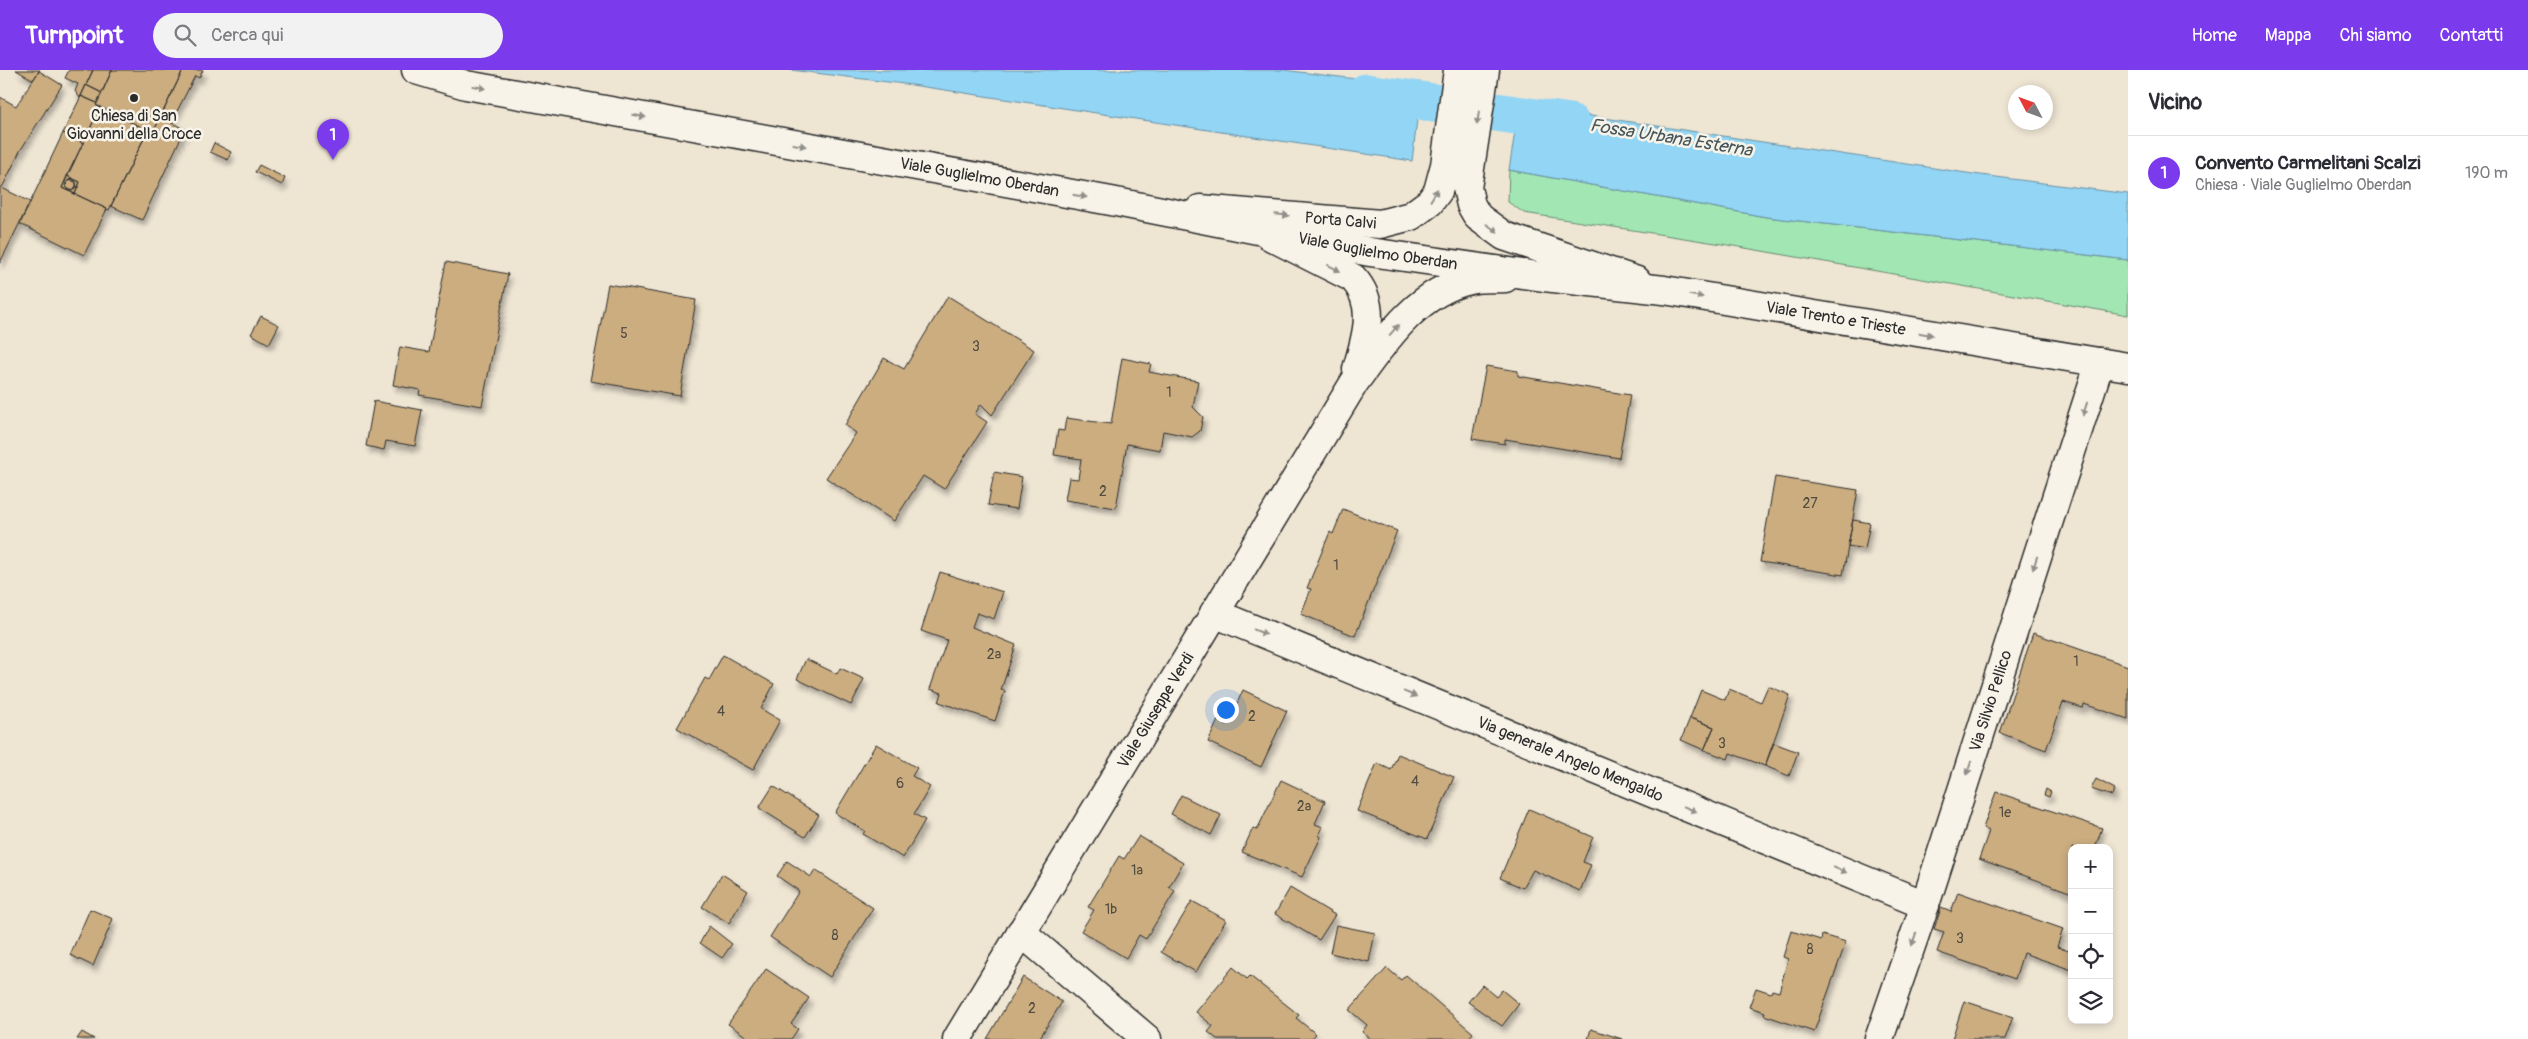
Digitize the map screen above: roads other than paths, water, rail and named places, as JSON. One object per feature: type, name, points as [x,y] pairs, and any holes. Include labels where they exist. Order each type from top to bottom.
[{"type":"street","name":"Viale Guglielmo Oberdan","points":[[416,70],[466,85],[1111,201],[1370,252],[1544,277]]},
{"type":"street","name":"Porta Calvi","points":[[1111,201],[1380,224],[1411,216],[1430,202],[1438,191],[1445,165],[1458,70]]},
{"type":"street","points":[[1485,70],[1467,188],[1471,205],[1478,217],[1504,236],[1664,290]]},
{"type":"street","name":"Viale Giuseppe Verdi","points":[[1259,231],[1353,278],[1359,284],[1368,304],[1368,318],[1367,333],[1354,383]]},
{"type":"street","name":"Viale Trento e Trieste","points":[[1544,277],[1664,290],[2128,367]]},
{"type":"street","name":"Viale Giuseppe Verdi","points":[[957,1039],[1354,383],[1401,323],[1417,308],[1449,286],[1471,279],[1544,277]]},
{"type":"street","name":"Via Silvio Pellico","points":[[1879,1039],[1925,905],[2100,362]]},
{"type":"street","name":"Via generale Angelo Mengaldo","points":[[1214,614],[1925,905]]},
{"type":"street","points":[[1021,932],[1147,1039]]},
{"type":"water","points":[[791,70],[1283,70],[1421,87],[1412,161],[912,85]]},
{"type":"water","points":[[1519,105],[1973,174],[2128,194],[2128,260],[1766,217],[1509,170]]},
{"type":"waterway","name":"Fossa Urbana Esterna","points":[[1366,93],[1570,123]]},
{"type":"place","name":"Chiesa di San Giovanni della Croce","points":[[134,98]]},
{"type":"place","name":"Convento Carmelitani Scalzi","points":[[333,160]]}]
